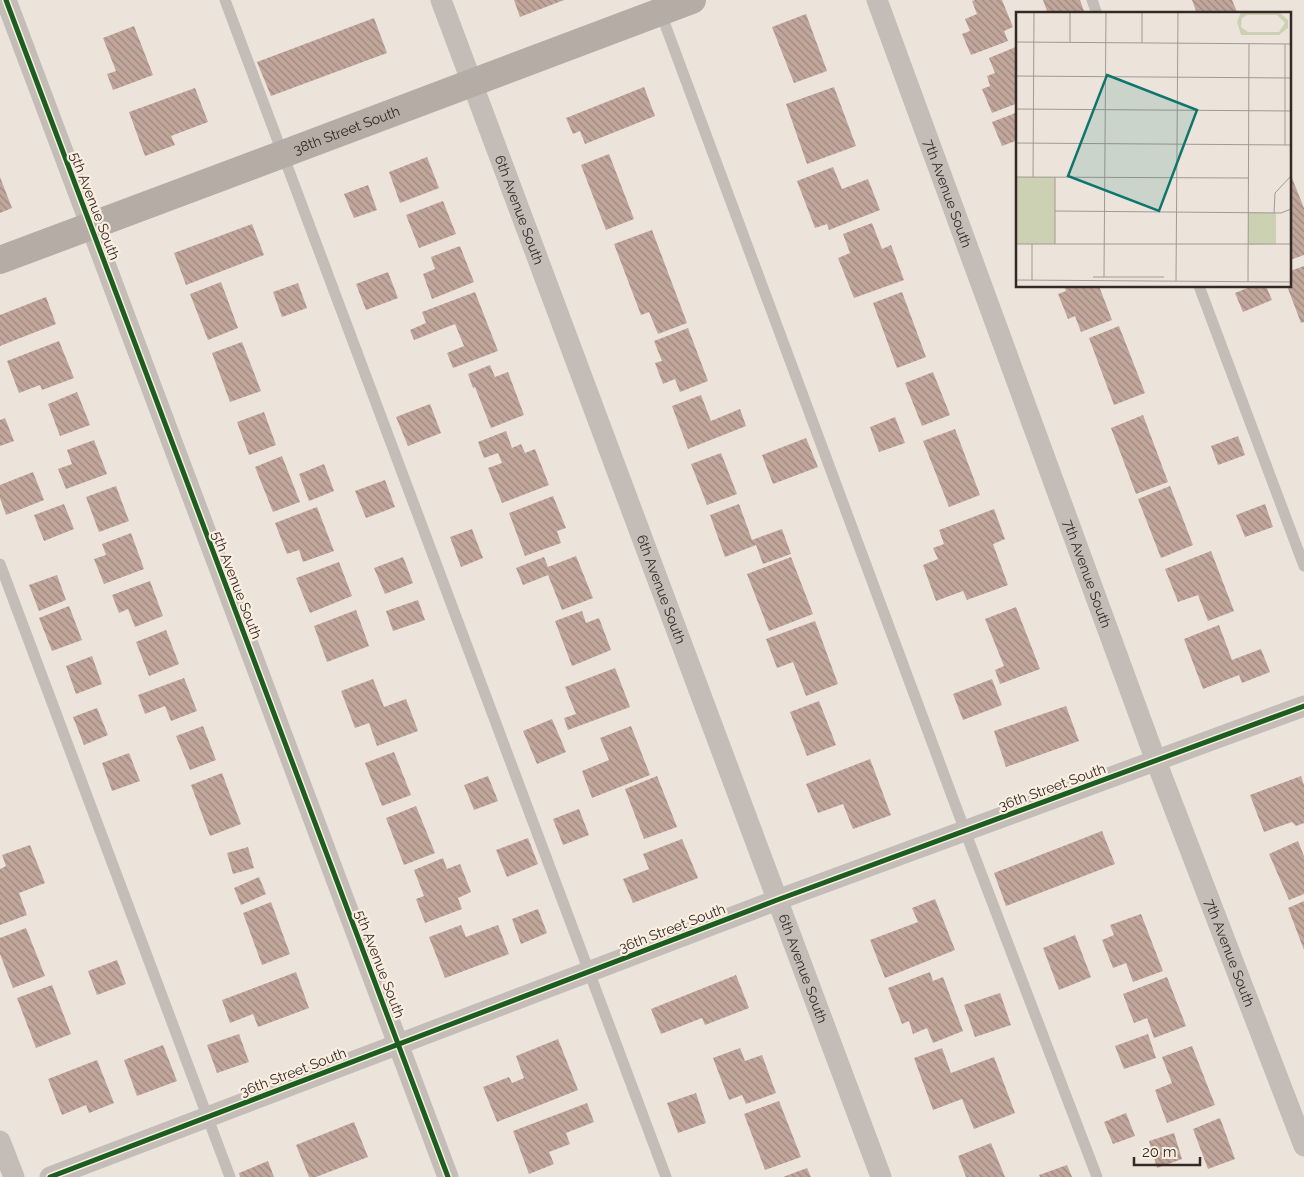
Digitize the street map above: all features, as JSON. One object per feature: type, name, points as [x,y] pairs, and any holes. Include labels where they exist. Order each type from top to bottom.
[{"type":"main road","name":"38th Street South","points":[[0,260],[472,83],[658,6],[692,0]]},
{"type":"street","name":"5th Avenue South","points":[[6,0],[448,1177]]},
{"type":"street","name":"6th Avenue South","points":[[441,0],[881,1177]]},
{"type":"street","name":"7th Avenue South","points":[[877,0],[1156,761],[1304,1146]]},
{"type":"street","name":"36th Street South","points":[[50,1177],[776,900],[1304,706]]},
{"type":"street","points":[[0,1141],[14,1177]]},
{"type":"lane","points":[[225,0],[666,1177]]},
{"type":"lane","points":[[1092,0],[1096,12]]},
{"type":"lane","points":[[658,6],[1096,1177]]},
{"type":"lane","points":[[1200,288],[1304,566]]},
{"type":"lane","points":[[0,564],[230,1177]]},
{"type":"building","points":[[514,0],[564,0],[520,17]]},
{"type":"building","points":[[1002,0],[1013,27],[1004,31],[1008,41],[971,55],[962,34],[970,31],[965,19],[977,14],[972,1]]},
{"type":"building","points":[[1043,0],[1080,0],[1084,12],[1047,12]]},
{"type":"building","points":[[1192,0],[1232,0],[1237,12],[1196,12]]},
{"type":"building","points":[[806,14],[827,71],[794,83],[772,27]]},
{"type":"building","points":[[374,18],[387,53],[271,96],[257,62]]},
{"type":"building","points":[[134,26],[153,75],[113,90],[107,74],[116,71],[103,38]]},
{"type":"building","points":[[1016,47],[1016,104],[992,113],[982,89],[990,86],[987,76],[995,73],[989,58]]},
{"type":"building","points":[[644,87],[655,116],[585,144],[580,131],[573,134],[566,118]]},
{"type":"building","points":[[834,87],[856,146],[807,164],[786,104]]},
{"type":"building","points":[[195,88],[208,122],[171,136],[175,145],[145,156],[129,112]]},
{"type":"building","points":[[1016,113],[1016,141],[1002,146],[992,122]]},
{"type":"building","points":[[609,154],[634,219],[606,230],[581,165]]},
{"type":"building","points":[[427,157],[439,188],[400,203],[389,172]]},
{"type":"building","points":[[833,167],[842,189],[868,179],[880,210],[829,230],[827,224],[815,228],[797,181]]},
{"type":"building","points":[[0,177],[12,208],[0,213]]},
{"type":"building","points":[[1292,178],[1304,208],[1304,255],[1292,259]]},
{"type":"building","points":[[368,185],[377,210],[354,218],[344,194]]},
{"type":"building","points":[[443,201],[456,234],[419,248],[406,215]]},
{"type":"building","points":[[872,223],[882,249],[891,245],[904,280],[854,298],[838,258],[850,253],[843,234]]},
{"type":"building","points":[[252,224],[264,255],[186,285],[174,253]]},
{"type":"building","points":[[652,230],[687,323],[658,334],[649,312],[641,315],[614,244]]},
{"type":"building","points":[[460,246],[474,282],[432,299],[423,274],[435,269],[431,257]]},
{"type":"building","points":[[1304,266],[1304,322],[1301,323],[1288,288],[1292,288],[1292,270]]},
{"type":"building","points":[[388,272],[398,298],[366,310],[356,284]]},
{"type":"building","points":[[221,282],[238,328],[208,340],[190,294]]},
{"type":"building","points":[[298,283],[307,308],[282,317],[273,292]]},
{"type":"building","points":[[1065,288],[1100,288],[1112,320],[1081,332],[1075,316],[1068,319],[1058,294],[1066,291]]},
{"type":"building","points":[[1247,288],[1267,288],[1272,300],[1243,312],[1235,293]]},
{"type":"building","points":[[475,292],[498,351],[453,368],[447,353],[464,346],[455,324],[414,340],[410,330],[426,323],[422,312]]},
{"type":"building","points":[[902,292],[926,357],[897,368],[873,303]]},
{"type":"building","points":[[46,297],[56,324],[0,346],[0,315]]},
{"type":"building","points":[[1119,326],[1145,393],[1114,405],[1089,338]]},
{"type":"building","points":[[688,328],[708,381],[680,392],[675,379],[663,384],[655,363],[662,361],[654,341]]},
{"type":"building","points":[[59,341],[74,378],[42,390],[40,385],[19,393],[7,361]]},
{"type":"building","points":[[242,342],[261,391],[230,402],[212,353]]},
{"type":"building","points":[[490,365],[495,377],[508,372],[524,415],[491,428],[468,374]]},
{"type":"building","points":[[933,372],[950,415],[922,426],[905,383]]},
{"type":"building","points":[[77,392],[90,425],[60,436],[48,404]]},
{"type":"building","points":[[701,395],[711,421],[740,409],[746,426],[688,449],[672,406]]},
{"type":"building","points":[[430,404],[441,433],[408,446],[396,417]]},
{"type":"building","points":[[264,412],[276,445],[249,455],[237,422]]},
{"type":"building","points":[[1143,415],[1168,482],[1136,494],[1111,428]]},
{"type":"building","points":[[895,417],[905,443],[879,452],[870,427]]},
{"type":"building","points":[[5,418],[14,441],[0,446],[0,420]]},
{"type":"building","points":[[955,429],[980,495],[949,507],[923,441]]},
{"type":"building","points":[[506,431],[512,448],[521,444],[525,453],[535,449],[549,485],[502,503],[488,468],[502,463],[498,453],[484,458],[478,442]]},
{"type":"building","points":[[1238,436],[1245,455],[1218,465],[1211,446]]},
{"type":"building","points":[[806,438],[818,467],[773,484],[762,455]]},
{"type":"building","points":[[94,440],[107,474],[66,489],[58,469],[72,464],[67,450]]},
{"type":"building","points":[[721,453],[737,494],[707,505],[691,464]]},
{"type":"building","points":[[282,456],[300,502],[273,512],[255,467]]},
{"type":"building","points":[[324,464],[334,491],[309,501],[299,474]]},
{"type":"building","points":[[33,472],[44,500],[6,515],[0,498],[0,485]]},
{"type":"building","points":[[385,480],[395,507],[366,518],[355,491]]},
{"type":"building","points":[[116,486],[129,521],[99,532],[86,497]]},
{"type":"building","points":[[1170,486],[1193,545],[1161,558],[1138,499]]},
{"type":"building","points":[[553,496],[566,528],[557,531],[561,543],[525,556],[509,513]]},
{"type":"building","points":[[64,504],[74,529],[44,541],[34,515]]},
{"type":"building","points":[[739,504],[752,540],[782,529],[791,554],[763,564],[756,545],[725,557],[710,515]]},
{"type":"building","points":[[1265,504],[1273,527],[1245,537],[1236,515]]},
{"type":"building","points":[[317,507],[334,551],[303,562],[299,550],[287,554],[275,523]]},
{"type":"building","points":[[994,509],[1005,539],[993,544],[1008,585],[967,600],[963,591],[936,601],[923,565],[938,559],[933,548],[944,544],[939,530]]},
{"type":"building","points":[[472,529],[483,558],[461,567],[450,537]]},
{"type":"building","points":[[131,533],[144,569],[104,584],[94,559],[106,555],[102,544]]},
{"type":"building","points":[[1211,551],[1234,611],[1208,621],[1198,595],[1178,602],[1165,569]]},
{"type":"building","points":[[576,556],[593,598],[562,610],[548,575],[523,585],[516,568],[544,557],[548,567]]},
{"type":"building","points":[[403,557],[413,583],[385,594],[374,568]]},
{"type":"building","points":[[791,557],[813,614],[769,631],[747,574]]},
{"type":"building","points":[[339,562],[352,596],[310,613],[296,578]]},
{"type":"building","points":[[57,575],[66,600],[39,611],[29,585]]},
{"type":"building","points":[[150,581],[163,616],[135,627],[128,609],[119,613],[112,595]]},
{"type":"building","points":[[418,600],[425,620],[393,631],[386,611]]},
{"type":"building","points":[[69,606],[82,640],[52,651],[39,618]]},
{"type":"building","points":[[1016,607],[1040,669],[1000,684],[995,670],[1004,666],[985,619]]},
{"type":"building","points":[[356,610],[369,646],[327,662],[314,626]]},
{"type":"building","points":[[582,611],[586,623],[599,618],[611,650],[572,666],[555,621]]},
{"type":"building","points":[[815,621],[838,684],[806,696],[793,662],[777,668],[766,639]]},
{"type":"building","points":[[1219,625],[1232,660],[1261,649],[1270,672],[1242,683],[1239,675],[1203,689],[1184,639]]},
{"type":"building","points":[[166,630],[179,664],[149,676],[136,642]]},
{"type":"building","points":[[92,656],[102,684],[76,694],[66,666]]},
{"type":"building","points":[[615,668],[630,707],[568,730],[564,718],[576,714],[565,687]]},
{"type":"building","points":[[184,678],[197,711],[171,721],[165,706],[145,714],[138,695]]},
{"type":"building","points":[[373,679],[384,707],[406,699],[418,731],[377,746],[369,723],[355,728],[341,691]]},
{"type":"building","points":[[992,679],[1002,705],[963,720],[953,694]]},
{"type":"building","points":[[819,701],[836,745],[807,756],[790,712]]},
{"type":"building","points":[[1066,706],[1079,741],[1006,767],[994,731]]},
{"type":"building","points":[[97,708],[108,735],[84,745],[73,717]]},
{"type":"building","points":[[552,719],[566,752],[537,764],[523,731]]},
{"type":"building","points":[[203,726],[216,760],[190,770],[176,736]]},
{"type":"building","points":[[631,726],[650,775],[592,798],[582,771],[609,760],[600,738]]},
{"type":"building","points":[[394,752],[411,795],[382,806],[365,763]]},
{"type":"building","points":[[129,753],[140,781],[112,791],[102,763]]},
{"type":"building","points":[[870,759],[891,815],[853,829],[843,804],[818,813],[806,784]]},
{"type":"building","points":[[222,773],[241,824],[210,836],[191,785]]},
{"type":"building","points":[[488,776],[498,801],[474,810],[464,785]]},
{"type":"building","points":[[657,776],[677,827],[644,839],[625,789]]},
{"type":"building","points":[[1301,776],[1304,785],[1304,823],[1296,826],[1292,822],[1264,832],[1250,795]]},
{"type":"building","points":[[416,806],[435,853],[404,865],[386,818]]},
{"type":"building","points":[[579,809],[589,835],[563,845],[553,819]]},
{"type":"building","points":[[1102,831],[1115,864],[1006,906],[994,873]]},
{"type":"building","points":[[528,838],[538,864],[507,877],[496,850]]},
{"type":"building","points":[[682,839],[698,878],[633,903],[623,879],[649,869],[643,854]]},
{"type":"building","points":[[1298,841],[1304,856],[1304,894],[1289,900],[1269,854]]},
{"type":"building","points":[[30,845],[45,883],[19,893],[27,915],[0,925],[0,869],[6,866],[2,855]]},
{"type":"building","points":[[248,847],[254,868],[233,874],[227,853]]},
{"type":"building","points":[[443,858],[447,869],[460,864],[471,892],[458,898],[462,909],[425,923],[416,899],[424,896],[414,870]]},
{"type":"building","points":[[259,877],[266,894],[241,905],[234,888]]},
{"type":"building","points":[[935,899],[955,950],[885,978],[870,940],[918,922],[912,908]]},
{"type":"building","points":[[1304,901],[1304,950],[1288,908]]},
{"type":"building","points":[[271,902],[290,954],[262,965],[243,913]]},
{"type":"building","points":[[538,909],[547,933],[521,944],[512,919]]},
{"type":"building","points":[[1141,914],[1163,971],[1133,982],[1126,963],[1113,968],[1102,940],[1114,935],[1110,925]]},
{"type":"building","points":[[461,925],[466,937],[498,925],[509,954],[445,978],[429,937]]},
{"type":"building","points":[[26,928],[45,976],[13,988],[0,954],[0,938]]},
{"type":"building","points":[[1075,935],[1091,977],[1059,990],[1043,948]]},
{"type":"building","points":[[117,960],[126,984],[97,995],[88,971]]},
{"type":"building","points":[[296,972],[309,1008],[258,1027],[253,1014],[230,1023],[222,1000]]},
{"type":"building","points":[[930,972],[933,981],[943,977],[963,1031],[933,1043],[927,1028],[913,1034],[909,1021],[902,1024],[888,988]]},
{"type":"building","points":[[736,975],[749,1008],[705,1025],[702,1018],[661,1034],[651,1009]]},
{"type":"building","points":[[1167,977],[1186,1026],[1154,1038],[1147,1018],[1134,1023],[1123,994]]},
{"type":"building","points":[[52,985],[71,1034],[36,1048],[17,998]]},
{"type":"building","points":[[1000,993],[1011,1025],[975,1037],[964,1005]]},
{"type":"building","points":[[239,1034],[249,1062],[217,1073],[207,1045]]},
{"type":"building","points":[[1148,1034],[1156,1058],[1124,1069],[1115,1046]]},
{"type":"building","points":[[558,1039],[578,1090],[497,1122],[483,1087],[509,1077],[512,1083],[524,1078],[516,1056]]},
{"type":"building","points":[[163,1045],[177,1081],[137,1096],[124,1060]]},
{"type":"building","points":[[1192,1046],[1215,1105],[1167,1123],[1155,1090],[1172,1083],[1162,1057]]},
{"type":"building","points":[[740,1048],[745,1061],[762,1055],[776,1093],[746,1104],[742,1095],[729,1100],[713,1058]]},
{"type":"building","points":[[942,1048],[951,1073],[994,1057],[1015,1113],[974,1129],[962,1099],[933,1110],[914,1058]]},
{"type":"building","points":[[97,1060],[114,1103],[89,1113],[86,1105],[62,1115],[48,1079]]},
{"type":"building","points":[[696,1093],[706,1123],[678,1133],[667,1103]]},
{"type":"building","points":[[779,1101],[801,1157],[765,1170],[744,1114]]},
{"type":"building","points":[[587,1103],[594,1122],[566,1133],[570,1144],[549,1152],[554,1164],[529,1174],[513,1131]]},
{"type":"building","points":[[1126,1113],[1135,1136],[1113,1144],[1104,1122]]},
{"type":"building","points":[[1220,1118],[1235,1159],[1208,1169],[1193,1129]]},
{"type":"building","points":[[354,1122],[368,1157],[316,1177],[309,1177],[296,1145]]},
{"type":"building","points":[[1174,1133],[1182,1159],[1157,1168],[1149,1141]]},
{"type":"building","points":[[991,1143],[1005,1177],[966,1177],[958,1156]]},
{"type":"building","points":[[268,1161],[274,1177],[240,1177],[239,1173]]},
{"type":"building","points":[[1067,1165],[1072,1177],[1040,1177],[1039,1175]]},
{"type":"building","points":[[807,1168],[811,1177],[783,1177]]},
{"type":"cycle path","points":[[6,0],[448,1177]]},
{"type":"cycle path","points":[[50,1177],[777,900],[1304,706]]}]
